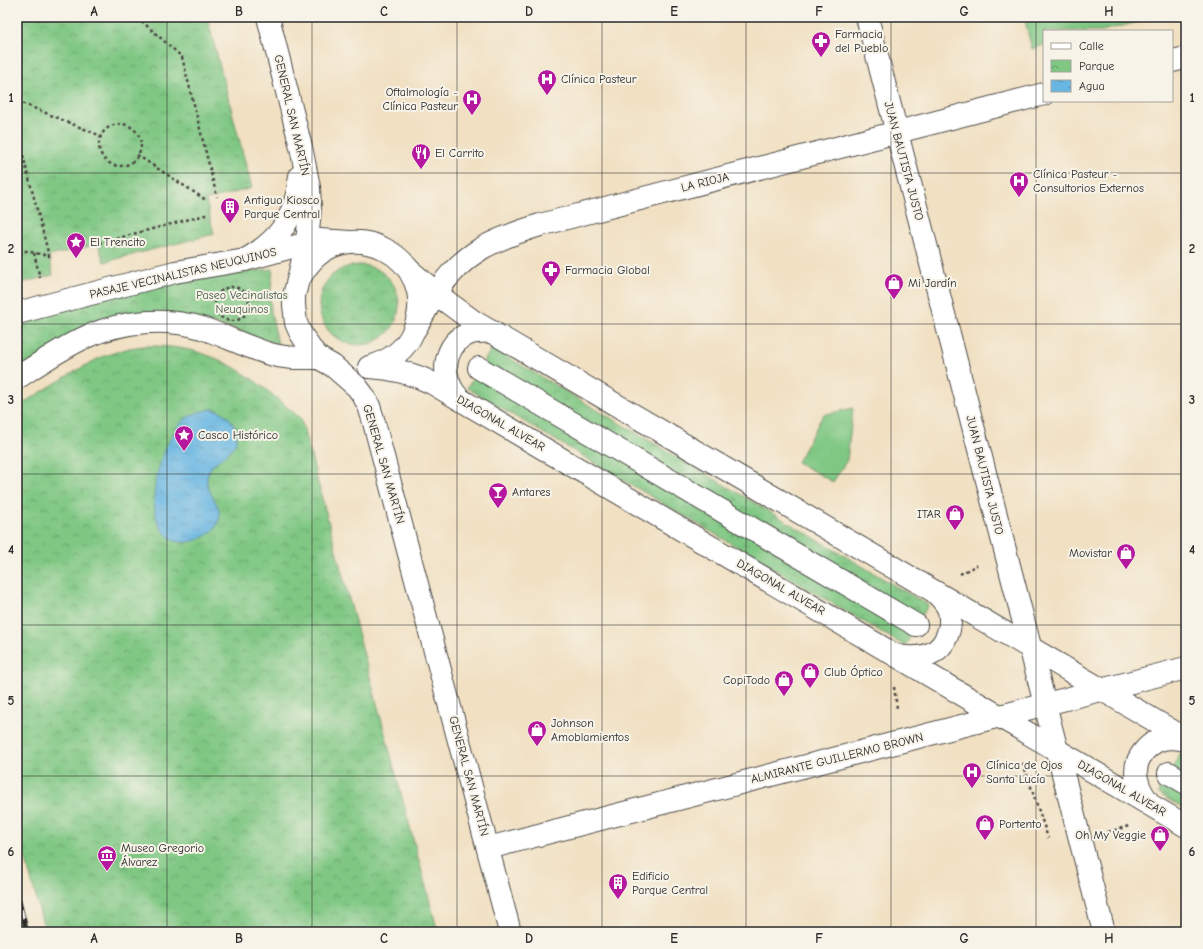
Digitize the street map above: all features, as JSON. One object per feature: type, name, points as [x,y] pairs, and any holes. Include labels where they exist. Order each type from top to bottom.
[{"type":"main road","name":"GENERAL SAN MARTÍN","points":[[268,17],[301,147],[309,187],[310,208],[307,243],[296,287],[294,305],[296,323],[310,348],[350,380],[363,395],[374,418],[510,932]]},
{"type":"main road","name":"JUAN BAUTISTA JUSTO","points":[[867,17],[1104,932]]},
{"type":"main road","points":[[1173,61],[1186,58]]},
{"type":"main road","name":"LA RIOJA","points":[[411,337],[436,293],[453,270],[464,260],[491,242],[517,232],[1043,94]]},
{"type":"main road","points":[[245,260],[254,255],[272,240],[280,231],[292,212],[299,184],[301,147]]},
{"type":"main road","name":"PASAJE VECINALISTAS NEUQUINOS","points":[[17,313],[175,272],[245,260],[320,240],[350,242]]},
{"type":"main road","name":"DIAGONAL ALVEAR","points":[[296,287],[304,270],[317,256],[332,247],[350,242],[368,243],[384,248],[398,258],[410,271],[436,293],[473,321],[1186,740]]},
{"type":"main road","name":"DIAGONAL ALVEAR","points":[[369,367],[393,357],[400,351],[411,337],[418,322],[420,304],[419,296],[410,271]]},
{"type":"main road","points":[[17,378],[63,350],[88,337],[108,329],[129,324],[149,322],[186,324],[218,334],[271,354],[290,358],[326,362]]},
{"type":"main road","points":[[460,399],[452,390],[446,371],[448,354],[454,345],[471,333],[493,332]]},
{"type":"main road","name":"DIAGONAL ALVEAR","points":[[326,362],[350,368],[369,367],[392,369],[418,376],[460,399],[899,656],[1186,826]]},
{"type":"main road","points":[[479,368],[916,625]]},
{"type":"main road","points":[[899,656],[911,658],[927,655],[944,642],[949,632],[949,611],[944,602],[935,592]]},
{"type":"main road","name":"ALMIRANTE GUILLERMO BROWN","points":[[488,848],[1186,668]]},
{"type":"main road","points":[[1151,805],[1144,797],[1136,777],[1139,760],[1144,750],[1160,740],[1171,738],[1186,740]]},
{"type":"path","points":[[137,17],[182,57],[217,197]]},
{"type":"path","points":[[17,101],[101,136]]},
{"type":"path","points":[[123,124],[129,126],[138,135],[140,149],[133,161],[126,164],[112,164],[101,154],[99,148],[101,136],[110,126],[123,124]]},
{"type":"path","points":[[17,132],[49,256],[17,249]]},
{"type":"path","points":[[137,155],[206,200]]},
{"type":"path","points":[[99,243],[209,214]]},
{"type":"path","points":[[34,253],[41,278]]},
{"type":"path","points":[[230,287],[240,289],[245,292],[249,303],[246,314],[237,321],[225,320],[220,317],[214,307],[216,296],[220,291],[230,287]]},
{"type":"path","points":[[1021,758],[1049,839]]},
{"type":"path","points":[[1108,832],[1135,824]]},
{"type":"green space","points":[[17,17],[207,17],[252,188],[206,200],[214,234],[104,262],[98,244],[49,256],[53,275],[17,284]]},
{"type":"green space","points":[[1024,17],[1158,17],[1106,30],[1043,30],[1043,45],[1032,49]]},
{"type":"green space","points":[[359,265],[374,268],[387,277],[396,290],[399,305],[396,320],[387,333],[374,342],[359,345],[344,342],[331,333],[322,320],[319,305],[322,290],[331,277],[344,268]]},
{"type":"green space","name":"Paseo Vecinalistas Neuquinos","points":[[273,269],[270,297],[271,312],[278,344],[230,328],[186,317],[17,366],[17,321],[152,285]]},
{"type":"green space","points":[[144,346],[191,350],[230,365],[248,376],[301,419],[438,932],[45,932],[17,826],[17,407],[101,357],[129,348]]},
{"type":"green space","points":[[492,348],[928,605],[905,646],[467,388]]},
{"type":"green space","points":[[853,408],[847,460],[833,482],[797,462],[823,415]]},
{"type":"green space","points":[[1181,752],[1186,755],[1186,810],[1158,793]]},
{"type":"water","points":[[212,409],[226,415],[232,422],[236,432],[236,440],[233,447],[215,463],[210,469],[207,477],[209,490],[220,514],[219,521],[214,529],[197,540],[190,542],[176,541],[171,539],[164,532],[158,521],[155,507],[154,492],[161,460],[174,432],[182,422],[196,413]]},
{"type":"railway","points":[[17,892],[27,932]]},
{"type":"place","name":"Farmacia del Pueblo","points":[[821,58]]},
{"type":"place","name":"Clínica Pasteur","points":[[547,96]]},
{"type":"place","name":"Oftalmología - Clínica Pasteur","points":[[472,116]]},
{"type":"place","name":"El Carrito","points":[[421,170]]},
{"type":"place","name":"Clínica Pasteur - Consultorios Externos","points":[[1019,198]]},
{"type":"place","name":"Antiguo Kiosco Parque Central","points":[[230,224]]},
{"type":"place","name":"El Trencito","points":[[76,259]]},
{"type":"place","name":"Farmacia Global","points":[[551,287]]},
{"type":"place","name":"Mi Jardín","points":[[894,300]]},
{"type":"place","name":"Casco Histórico","points":[[184,452]]},
{"type":"place","name":"Antares","points":[[498,509]]},
{"type":"place","name":"ITAR","points":[[955,531]]},
{"type":"place","name":"Movistar","points":[[1126,570]]},
{"type":"place","name":"Club Óptico","points":[[810,689]]},
{"type":"place","name":"CopiTodo","points":[[784,697]]},
{"type":"place","name":"Johnson Amoblamientos","points":[[537,747]]},
{"type":"place","name":"Clínica de Ojos Santa Lucía","points":[[972,789]]},
{"type":"place","name":"Portento","points":[[985,841]]},
{"type":"place","name":"Oh My Veggie","points":[[1160,852]]},
{"type":"place","name":"Museo Gregorio Álvarez","points":[[107,872]]},
{"type":"place","name":"Edificio Parque Central","points":[[618,900]]}]
